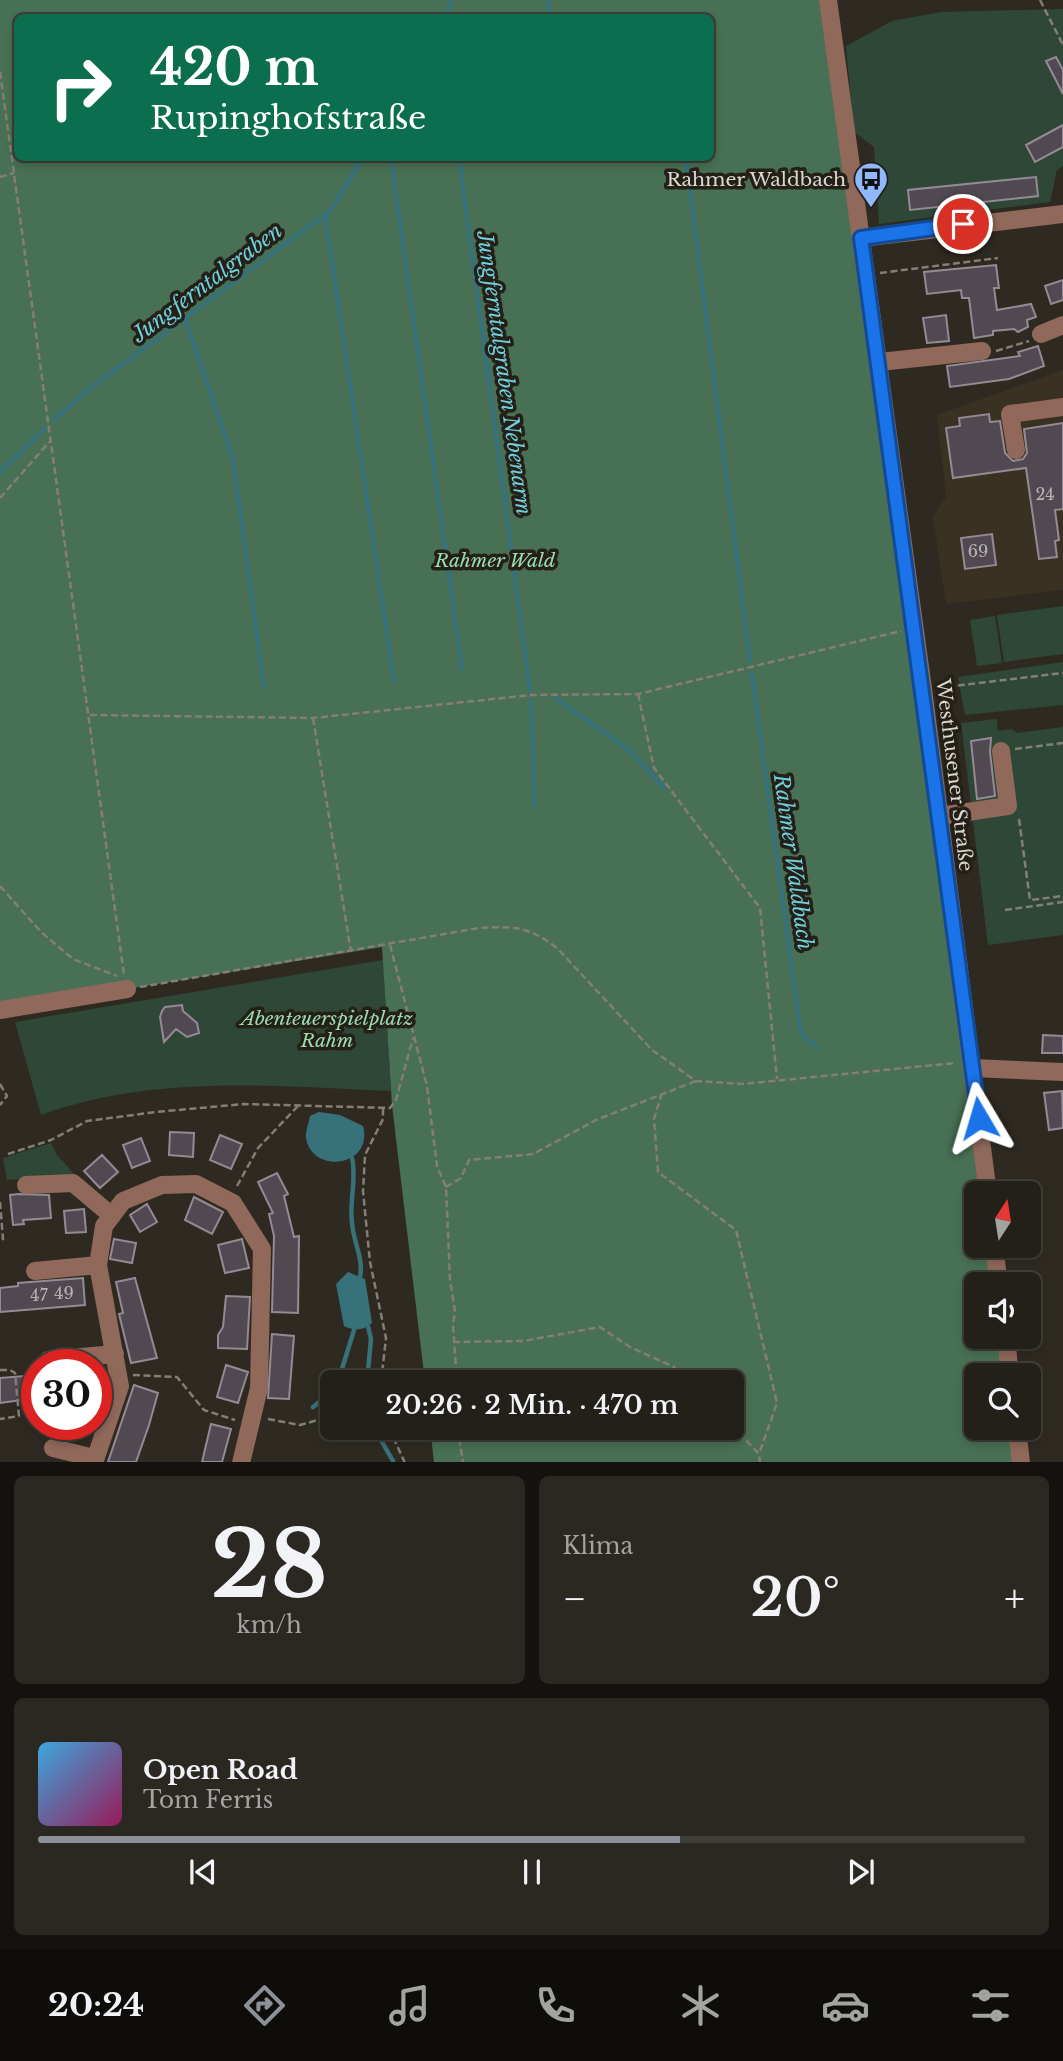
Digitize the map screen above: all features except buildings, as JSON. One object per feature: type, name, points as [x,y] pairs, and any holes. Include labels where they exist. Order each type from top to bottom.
[{"type":"street","name":"Westhusener Straße","points":[[828,0],[880,362],[986,1181]]},
{"type":"street","points":[[861,238],[1061,209]]},
{"type":"street","points":[[1041,334],[1063,325]]},
{"type":"street","points":[[880,362],[982,351]]},
{"type":"street","points":[[1016,450],[1010,414],[1063,407]]},
{"type":"street","points":[[940,816],[1008,806],[1001,751]]},
{"type":"street","points":[[0,1010],[127,989]]},
{"type":"street","points":[[973,1068],[1063,1072]]},
{"type":"street","points":[[26,1185],[73,1183],[112,1216]]},
{"type":"street","points":[[53,1448],[94,1460],[119,1395],[120,1376],[98,1265],[104,1226],[123,1200],[162,1185],[196,1184],[229,1201],[262,1250],[259,1388],[241,1462]]},
{"type":"street","points":[[35,1271],[98,1265]]},
{"type":"street","points":[[1018,1440],[1021,1462]]},
{"type":"path","points":[[1040,0],[1063,45]]},
{"type":"path","points":[[0,72],[127,989]]},
{"type":"path","points":[[0,177],[14,173]]},
{"type":"path","points":[[867,275],[998,258]]},
{"type":"path","points":[[982,351],[1000,351],[1041,334]]},
{"type":"path","points":[[0,498],[51,440]]},
{"type":"path","points":[[90,715],[313,718],[531,695],[638,694],[915,628]]},
{"type":"path","points":[[923,689],[1063,673]]},
{"type":"path","points":[[638,694],[654,768],[760,908],[777,1079]]},
{"type":"path","points":[[313,718],[351,952]]},
{"type":"path","points":[[1001,751],[1063,743]]},
{"type":"path","points":[[1008,806],[1017,805],[1031,906]]},
{"type":"path","points":[[0,887],[41,932],[73,959],[115,973],[127,989]]},
{"type":"path","points":[[1030,900],[1063,896]]},
{"type":"path","points":[[1005,910],[1063,902]]},
{"type":"path","points":[[127,989],[479,928],[515,926],[539,934],[557,948],[652,1050],[696,1081]]},
{"type":"path","points":[[390,945],[427,1086],[437,1167],[446,1187],[450,1280],[455,1311],[453,1342],[456,1370]]},
{"type":"path","points":[[8,1154],[51,1140],[87,1121],[243,1104],[390,1108],[396,1100],[413,1038]]},
{"type":"path","points":[[446,1187],[461,1178],[469,1160],[533,1154],[596,1120],[696,1081],[743,1084],[952,1062],[973,1068]]},
{"type":"path","points":[[0,1084],[7,1096],[0,1105]]},
{"type":"path","points":[[662,1093],[654,1119],[658,1172],[736,1230],[777,1403],[759,1454],[760,1462]]},
{"type":"path","points":[[229,1201],[258,1148],[298,1106]]},
{"type":"path","points":[[382,1370],[386,1338],[370,1262],[363,1191],[365,1155],[383,1119],[383,1109]]},
{"type":"path","points":[[0,1202],[4,1239],[0,1240]]},
{"type":"path","points":[[453,1342],[548,1338],[600,1328],[676,1370]]},
{"type":"path","points":[[0,1370],[15,1373],[19,1416],[0,1419]]},
{"type":"path","points":[[120,1376],[158,1374],[177,1377],[204,1410],[251,1420],[300,1425],[320,1419]]},
{"type":"path","points":[[744,1438],[759,1454]]},
{"type":"path","points":[[394,1440],[405,1462]]},
{"type":"path","points":[[460,1440],[463,1462]]},
{"type":"path","points":[[398,1462],[402,1458]]},
{"type":"shaded area","points":[[1063,370],[1063,590],[946,604],[933,517],[946,497],[937,415]]},
{"type":"green space","name":"Rahmer Wald","points":[[0,0],[824,0],[858,239],[977,1181],[964,1181],[964,1258],[988,1258],[989,1272],[964,1272],[964,1349],[999,1349],[1000,1363],[964,1363],[964,1440],[1010,1440],[1013,1462],[434,1462],[431,1440],[744,1440],[744,1370],[424,1370],[392,1105],[382,947],[127,989],[0,1005]]},
{"type":"green space","points":[[1063,9],[1063,166],[1057,170],[1050,202],[879,224],[874,147],[854,132],[846,46],[892,21],[941,12]]},
{"type":"green space","points":[[1063,606],[1063,654],[1004,662],[997,615]]},
{"type":"green space","points":[[995,616],[1002,663],[977,666],[970,620]]},
{"type":"green space","points":[[1063,662],[1063,705],[965,715],[958,677]]},
{"type":"green space","points":[[997,719],[998,731],[1012,729],[1017,733],[1063,727],[1063,935],[988,945],[961,723]]},
{"type":"green space","name":"Abenteuerspielplatz Rahm","points":[[383,960],[391,1091],[259,1086],[170,1088],[83,1102],[41,1115],[15,1022]]},
{"type":"green space","points":[[51,1143],[57,1155],[75,1175],[7,1180],[3,1158]]},
{"type":"water","points":[[319,1112],[340,1115],[363,1126],[364,1140],[360,1150],[351,1158],[330,1161],[319,1158],[311,1150],[306,1138],[307,1130],[310,1116]]},
{"type":"water","points":[[348,1272],[365,1279],[372,1323],[362,1329],[344,1326],[336,1284]]},
{"type":"waterway","name":"Jungferntalgraben","points":[[447,14],[452,0]]},
{"type":"waterway","name":"Rahmer Waldbach","points":[[548,0],[550,14]]},
{"type":"waterway","name":"Jungferntalgraben","points":[[54,419],[88,390],[330,211],[361,161]]},
{"type":"waterway","name":"Jungferntalgraben Nebenarm","points":[[391,161],[462,669]]},
{"type":"waterway","name":"Jungferntalgraben Nebenarm","points":[[459,161],[530,690]]},
{"type":"waterway","name":"Rahmer Waldbach","points":[[686,161],[750,661]]},
{"type":"waterway","name":"Jungferntalgraben Nebenarm","points":[[325,214],[394,681]]},
{"type":"waterway","name":"Jungferntalgraben Nebenarm","points":[[185,318],[233,459],[264,687]]},
{"type":"waterway","name":"Jungferntalgraben","points":[[0,472],[45,428]]},
{"type":"waterway","name":"Rahmer Waldbach","points":[[752,674],[800,1028],[805,1038],[817,1046]]},
{"type":"waterway","name":"Jungferntalgraben Nebenarm","points":[[555,698],[628,749],[664,787]]},
{"type":"waterway","name":"Jungferntalgraben Nebenarm","points":[[531,701],[535,806]]},
{"type":"waterway","points":[[352,1158],[354,1174],[351,1215],[361,1264],[360,1277]]},
{"type":"waterway","points":[[368,1326],[371,1339],[368,1370]]},
{"type":"waterway","points":[[342,1370],[354,1330]]},
{"type":"waterway","points":[[313,1407],[320,1401]]},
{"type":"waterway","points":[[381,1440],[393,1461]]},
{"type":"place","name":"Rahmer Waldbach","points":[[871,209]]},
{"type":"route","points":[[963,224],[861,238],[880,362],[979,1118]]}]
